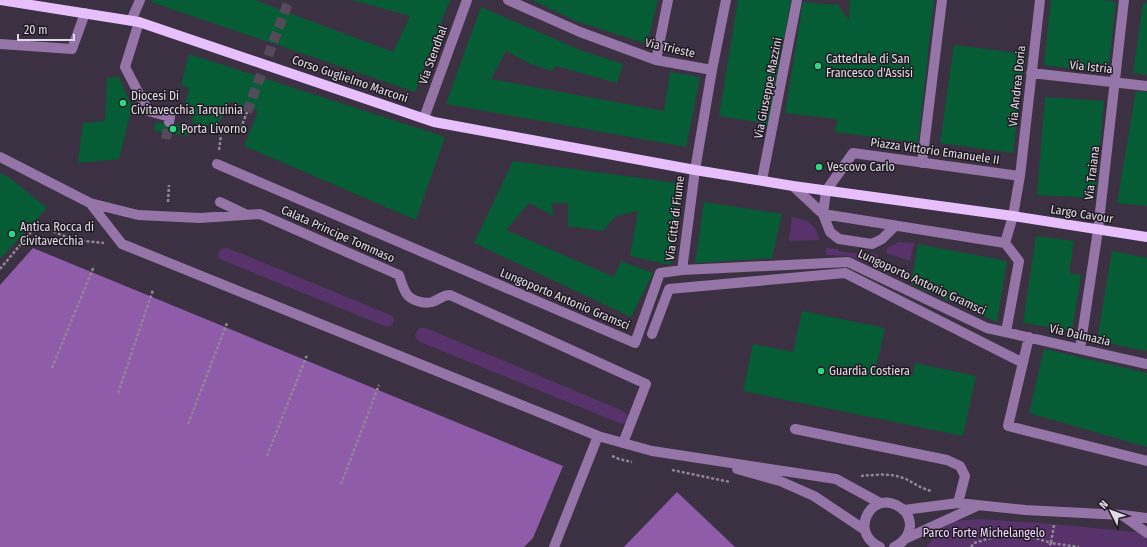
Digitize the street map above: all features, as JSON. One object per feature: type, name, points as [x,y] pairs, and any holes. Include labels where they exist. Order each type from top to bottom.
[{"type":"main road","name":"Corso Guglielmo Marconi","points":[[0,0],[135,22],[434,122],[695,170]]},
{"type":"main road","points":[[695,170],[826,191],[1013,216]]},
{"type":"main road","name":"Largo Cavour","points":[[1013,216],[1147,237]]},
{"type":"street","points":[[140,0],[125,67],[148,111],[170,117],[169,122]]},
{"type":"street","name":"Via Stendhal","points":[[424,118],[467,0]]},
{"type":"street","name":"Via Trieste","points":[[508,0],[580,32],[656,60],[712,70]]},
{"type":"street","points":[[656,60],[668,0]]},
{"type":"street","points":[[695,170],[712,70],[726,0]]},
{"type":"street","name":"Via Giuseppe Mazzini","points":[[762,180],[797,0]]},
{"type":"street","points":[[922,163],[942,0]]},
{"type":"street","name":"Via Andrea Doria","points":[[1020,176],[1040,0]]},
{"type":"street","name":"Via Traiana","points":[[1080,349],[1098,230],[1124,0]]},
{"type":"street","points":[[0,44],[72,49],[85,13]]},
{"type":"street","name":"Via Istria","points":[[1031,73],[1147,86]]},
{"type":"street","name":"Piazza Vittorio Emanuele II","points":[[895,226],[882,239],[872,244],[839,239],[830,232],[823,214],[826,191],[853,152],[1020,176]]},
{"type":"street","points":[[0,157],[90,203],[122,244],[126,246],[598,436],[652,450],[706,460],[836,479],[880,503]]},
{"type":"street","name":"Lungoporto Antonio Gramsci","points":[[217,164],[635,343],[660,273],[682,270],[848,262],[987,328],[1006,332]]},
{"type":"street","name":"Via Città di Fiume","points":[[682,270],[695,170]]},
{"type":"street","points":[[1005,243],[1013,216],[1020,176]]},
{"type":"street","points":[[793,186],[823,214],[1005,243],[1019,261],[1006,332]]},
{"type":"street","points":[[220,202],[246,215]]},
{"type":"street","name":"Calata Principe Tommaso","points":[[90,203],[138,215],[200,218],[260,214],[399,275],[405,293],[415,300],[421,302],[434,301],[444,295],[450,295],[646,384],[623,443]]},
{"type":"street","points":[[652,334],[669,289],[845,273],[1023,363]]},
{"type":"street","name":"Via Dalmazia","points":[[1006,332],[1147,364]]},
{"type":"street","points":[[1029,337],[1008,426],[1147,460]]},
{"type":"street","points":[[794,429],[947,460],[954,463],[960,466],[965,476],[958,504]]},
{"type":"street","points":[[554,547],[598,436]]},
{"type":"street","points":[[706,460],[780,481],[814,496],[865,530]]},
{"type":"street","points":[[880,547],[870,544],[864,524],[869,511],[880,503],[888,502],[897,504],[904,510],[910,521],[908,534],[899,544]]},
{"type":"street","points":[[904,510],[958,504],[1147,518]]},
{"type":"street","points":[[899,544],[977,506]]},
{"type":"street","points":[[1122,515],[1147,533]]},
{"type":"path","points":[[239,133],[247,112]]},
{"type":"path","points":[[0,269],[38,225],[74,240],[126,246]]},
{"type":"path","points":[[52,368],[94,266]]},
{"type":"path","points":[[118,393],[153,290]]},
{"type":"path","points":[[188,424],[226,323]]},
{"type":"path","points":[[267,456],[307,355]]},
{"type":"path","points":[[340,484],[379,385]]},
{"type":"path","points":[[1049,547],[1057,512]]},
{"type":"path","points":[[971,547],[974,543],[1011,532],[1016,532],[1051,543],[1079,547]]},
{"type":"green space","points":[[792,217],[802,219],[810,223],[816,230],[819,240],[789,241]]},
{"type":"green space","points":[[899,242],[914,243],[910,261],[886,253],[887,248]]},
{"type":"green space","points":[[223,248],[228,248],[388,314],[394,319],[393,323],[389,327],[384,326],[222,260],[219,258],[218,253]]},
{"type":"green space","points":[[826,248],[865,255],[866,252],[878,255],[874,265],[848,256],[826,255]]},
{"type":"green space","points":[[419,328],[426,328],[623,411],[629,417],[629,420],[622,424],[420,342],[416,339],[415,335]]},
{"type":"green space","name":"Parco Forte Michelangelo","points":[[978,519],[1147,533],[1147,547],[927,547],[939,530],[955,521]]},
{"type":"shaded area","points":[[33,248],[563,466],[533,538],[524,547],[0,547],[0,285]]},
{"type":"shaded area","points":[[677,492],[735,547],[624,547]]},
{"type":"building","points":[[152,0],[255,0],[393,52],[410,16],[352,0],[450,0],[415,92],[151,2]]},
{"type":"building","points":[[532,0],[658,0],[647,44],[576,21]]},
{"type":"building","points":[[738,0],[791,0],[768,124],[719,116]]},
{"type":"building","points":[[850,0],[934,0],[918,143],[835,132],[837,119],[785,113],[803,2],[838,5],[849,20]]},
{"type":"building","points":[[1051,0],[1102,0],[1116,2],[1108,73],[1044,65]]},
{"type":"building","points":[[1143,3],[1147,3],[1147,75],[1133,73]]},
{"type":"building","points":[[481,7],[580,50],[623,64],[617,83],[556,66],[552,71],[531,64],[506,51],[491,79],[664,111],[670,72],[700,77],[686,147],[446,104]]},
{"type":"building","points":[[954,45],[1026,54],[1013,153],[940,143]]},
{"type":"building","points":[[189,54],[445,137],[416,220],[244,146],[258,111],[230,101],[217,127],[192,123],[193,116],[183,114],[189,88],[181,85]]},
{"type":"building","points":[[119,77],[132,107],[119,159],[78,163],[83,123],[105,121],[107,78]]},
{"type":"building","points":[[1136,91],[1147,92],[1147,206],[1117,203]]},
{"type":"building","points":[[1045,97],[1104,101],[1095,198],[1037,195]]},
{"type":"building","name":"Porta Livorno","points":[[156,122],[191,127],[189,136],[154,131]]},
{"type":"building","points":[[513,161],[677,183],[671,265],[630,256],[638,211],[616,216],[603,231],[568,226],[568,203],[551,203],[554,216],[529,203],[506,230],[614,277],[621,261],[653,273],[631,317],[474,243]]},
{"type":"building","name":"Antica Rocca di Civitavecchia","points":[[0,173],[10,178],[47,208],[0,259]]},
{"type":"building","points":[[704,202],[782,214],[772,258],[695,263]]},
{"type":"building","points":[[1036,236],[1074,241],[1069,273],[1081,275],[1072,331],[1023,323]]},
{"type":"building","points":[[918,244],[1007,261],[997,322],[911,284]]},
{"type":"building","points":[[1112,251],[1147,258],[1147,351],[1097,341]]},
{"type":"building","name":"Guardia Costiera","points":[[802,311],[885,328],[876,367],[913,375],[915,363],[976,376],[963,436],[743,391],[753,344],[793,352]]},
{"type":"building","points":[[1044,349],[1147,373],[1147,447],[1029,413]]},
{"type":"tunnel","points":[[247,112],[289,0]]},
{"type":"tunnel","points":[[166,139],[169,122]]},
{"type":"place","name":"Cattedrale di San Francesco d'Assisi","points":[[818,66]]},
{"type":"place","name":"Diocesi Di Civitavecchia Tarquinia","points":[[123,103]]},
{"type":"place","name":"Porta Livorno","points":[[173,129]]},
{"type":"place","name":"Vescovo Carlo","points":[[819,167]]},
{"type":"place","name":"Antica Rocca di Civitavecchia","points":[[12,234]]},
{"type":"place","name":"Guardia Costiera","points":[[821,371]]}]
